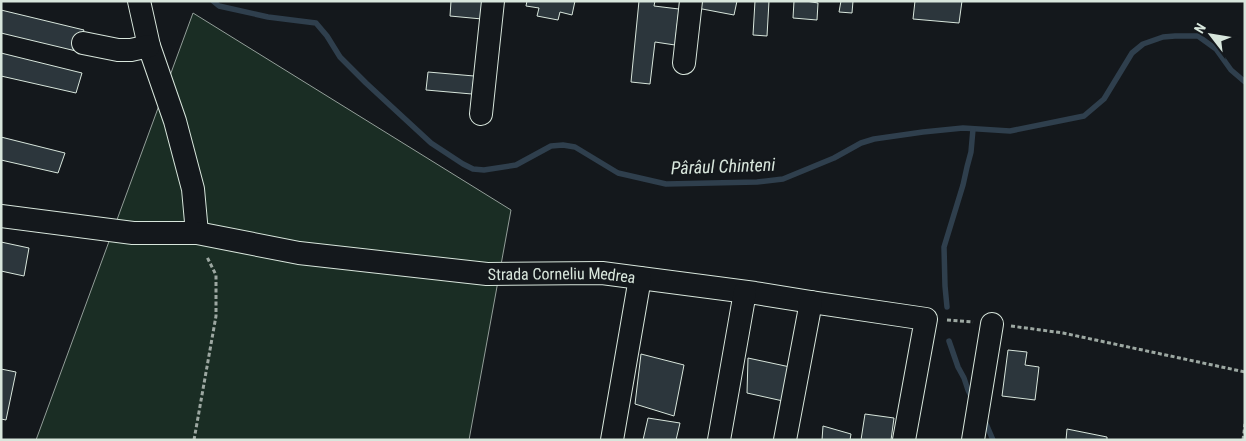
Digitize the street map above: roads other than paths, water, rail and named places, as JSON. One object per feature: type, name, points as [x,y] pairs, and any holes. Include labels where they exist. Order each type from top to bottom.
[{"type":"street","points":[[139,1],[150,46],[175,121],[193,189],[197,233]]},
{"type":"street","points":[[481,114],[493,1]]},
{"type":"street","points":[[684,63],[692,1]]},
{"type":"street","points":[[83,42],[118,50],[131,50],[150,46]]},
{"type":"street","name":"Strada Corneliu Medrea","points":[[1,216],[133,233],[197,233],[299,253],[487,274],[602,273],[926,319],[904,440]]},
{"type":"street","points":[[612,440],[640,278]]},
{"type":"street","points":[[719,440],[744,292]]},
{"type":"street","points":[[785,440],[811,302]]},
{"type":"street","points":[[973,440],[992,324]]},
{"type":"waterway","name":"Pârâul Chinteni","points":[[213,1],[219,6],[268,17],[316,23],[340,57],[431,143],[463,164],[473,169],[484,170],[516,165],[551,146],[563,145],[575,147],[618,173],[666,184],[757,182],[783,179],[834,158],[861,143],[874,139],[963,128],[1010,131],[1084,116],[1104,99],[1132,53],[1143,44],[1163,37],[1198,36],[1216,49],[1231,70],[1245,82]]},
{"type":"waterway","points":[[947,307],[944,247],[963,185],[971,152],[973,129]]},
{"type":"waterway","points":[[949,341],[972,398]]},
{"type":"waterway","points":[[984,419],[993,440]]}]
